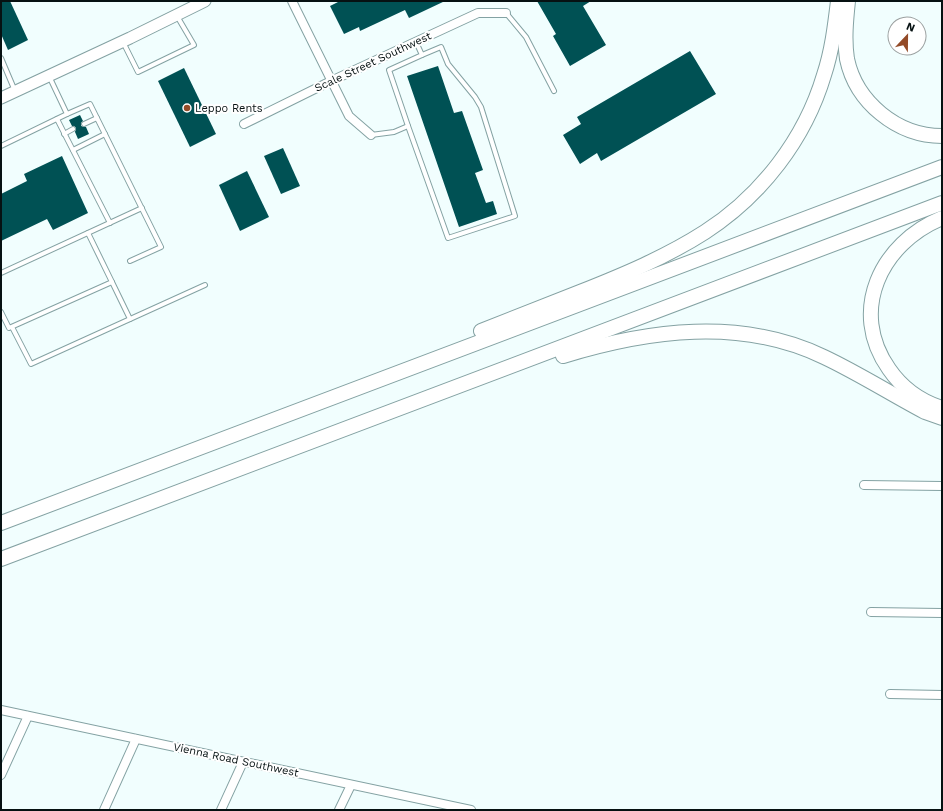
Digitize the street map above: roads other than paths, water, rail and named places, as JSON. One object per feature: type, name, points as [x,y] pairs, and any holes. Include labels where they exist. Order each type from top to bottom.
[{"type":"highway","points":[[263,423],[347,384],[626,273],[686,244],[718,223],[741,204],[761,184],[783,158],[800,130],[816,97],[828,64],[838,1]]},
{"type":"highway","points":[[850,1],[846,19],[845,40],[848,60],[854,79],[864,97],[873,107],[894,123],[919,132],[942,136]]},
{"type":"highway","points":[[1,523],[942,167]]},
{"type":"highway","points":[[1,559],[942,203]]},
{"type":"highway","points":[[942,218],[904,240],[894,251],[879,276],[874,290],[871,316],[872,330],[877,347],[892,375],[912,393],[923,400],[942,408]]},
{"type":"highway","points":[[336,432],[375,425],[541,364],[598,346],[656,334],[704,331],[734,332],[758,336],[807,350],[838,364],[925,412],[942,418]]},
{"type":"street","points":[[1,98],[122,42],[177,15],[188,7],[205,1]]},
{"type":"street","points":[[292,1],[349,116],[371,135]]},
{"type":"street","name":"Scale Street Southwest","points":[[244,124],[331,81],[478,13],[506,13]]},
{"type":"street","points":[[864,485],[942,486]]},
{"type":"street","points":[[871,612],[942,613]]},
{"type":"street","points":[[890,694],[942,695]]},
{"type":"street","name":"Vienna Road Southwest","points":[[1,710],[471,810]]},
{"type":"street","points":[[1,775],[28,716]]},
{"type":"street","points":[[104,810],[136,739]]},
{"type":"street","points":[[222,810],[243,762]]},
{"type":"street","points":[[339,810],[351,785]]},
{"type":"lane","points":[[506,13],[526,37],[554,91]]},
{"type":"lane","points":[[122,42],[138,72],[194,45],[177,15]]},
{"type":"lane","points":[[416,42],[422,55]]},
{"type":"lane","points":[[441,47],[448,64],[481,107],[515,216],[448,238],[408,126],[389,70],[441,47]]},
{"type":"lane","points":[[1,58],[15,91]]},
{"type":"lane","points":[[49,75],[67,114]]},
{"type":"lane","points":[[1,146],[90,104],[161,247],[130,261]]},
{"type":"lane","points":[[84,124],[97,118]]},
{"type":"lane","points":[[57,119],[110,223]]},
{"type":"lane","points":[[371,135],[394,132],[408,126]]},
{"type":"lane","points":[[64,134],[73,129]]},
{"type":"lane","points":[[72,150],[105,134]]},
{"type":"lane","points":[[1,273],[142,208]]},
{"type":"lane","points":[[88,233],[130,319]]},
{"type":"lane","points":[[12,327],[112,282]]},
{"type":"lane","points":[[1,312],[9,328],[12,327],[31,364],[205,285]]},
{"type":"place","name":"Leppo Rents","points":[[187,108]]}]
